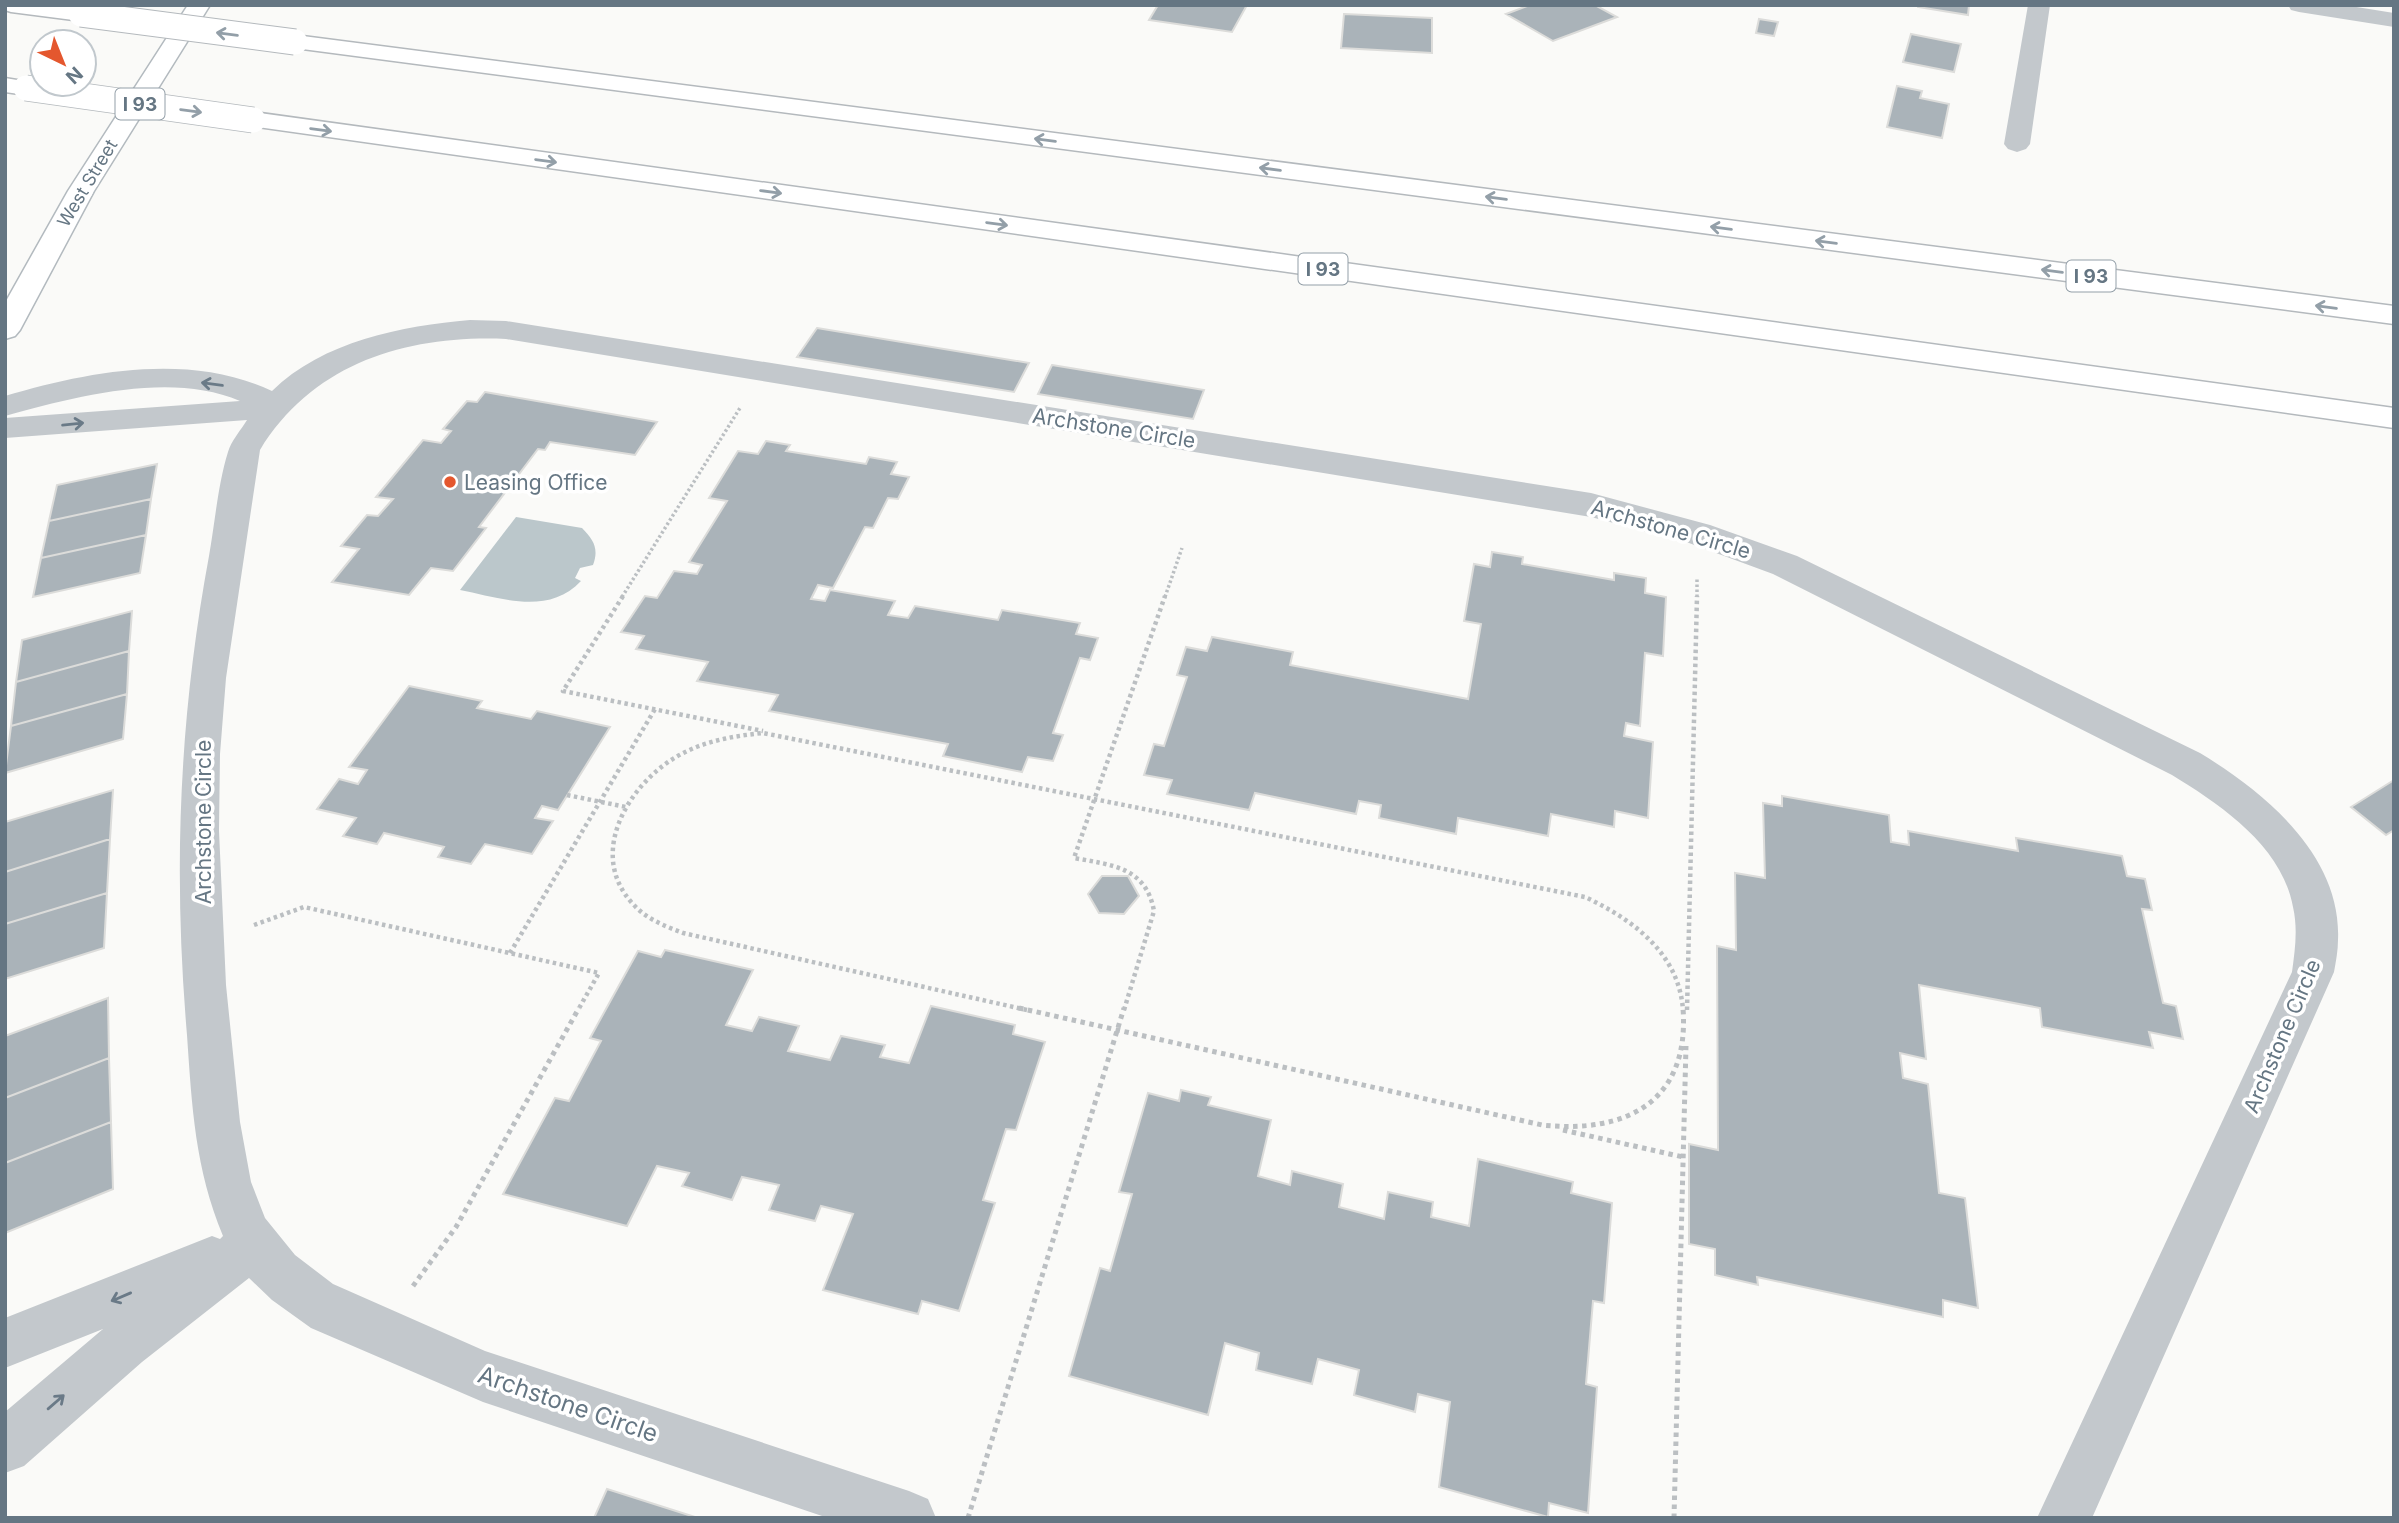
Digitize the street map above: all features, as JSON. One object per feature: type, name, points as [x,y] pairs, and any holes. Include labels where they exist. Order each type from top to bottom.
[{"type":"main road","name":"I 93","points":[[10,5],[2394,315]]},
{"type":"main road","name":"West Street","points":[[5,330],[80,191],[199,5]]},
{"type":"main road","name":"I 93","points":[[16,87],[2394,418]]},
{"type":"street","points":[[2017,144],[2039,5]]},
{"type":"street","points":[[2299,5],[2394,20]]},
{"type":"street","name":"Archstone Circle","points":[[909,1518],[483,1376],[306,1297],[286,1280],[253,1244],[232,1199],[220,1152],[206,1009],[200,829],[201,753],[211,660],[244,450],[255,430],[276,406],[318,373],[365,350],[415,335],[466,328],[506,330],[1591,505],[1698,533],[1754,552],[1828,584],[2201,772],[2242,801],[2276,834],[2294,859],[2313,898],[2320,936],[2314,972],[2064,1518]]},
{"type":"street","points":[[5,407],[83,386],[167,381],[220,384],[239,389],[276,406]]},
{"type":"street","points":[[5,428],[196,417],[276,406]]},
{"type":"street","points":[[5,1343],[253,1244]]},
{"type":"street","points":[[5,1447],[124,1344],[253,1244]]},
{"type":"path","points":[[763,371],[563,691],[1586,897],[1630,922],[1665,959],[1684,1004],[1686,1028],[1683,1051],[1675,1073],[1661,1092],[1644,1108],[1621,1120],[1595,1126],[1569,1128],[1542,1125]]},
{"type":"path","points":[[1674,1518],[1698,533]]},
{"type":"path","points":[[968,1518],[1152,918],[1153,903],[1144,882],[1132,872],[1074,858],[1182,548]]},
{"type":"path","points":[[510,953],[655,709]]},
{"type":"path","points":[[785,736],[740,735],[695,747],[655,772],[626,807],[612,846],[615,876],[628,901],[643,916],[661,926],[1683,1157]]},
{"type":"path","points":[[567,795],[626,807]]},
{"type":"path","points":[[204,943],[304,907],[599,973],[456,1227],[380,1332]]},
{"type":"shaded area","points":[[516,517],[582,528],[594,545],[596,554],[593,565],[580,568],[575,578],[581,581],[568,592],[539,601],[508,600],[460,590]]},
{"type":"building","points":[[1158,5],[1247,5],[1232,32],[1149,20]]},
{"type":"building","points":[[1530,5],[1595,5],[1617,17],[1553,41],[1506,14]]},
{"type":"building","points":[[1918,5],[1969,5],[1968,15]]},
{"type":"building","points":[[1344,14],[1432,18],[1432,53],[1341,48]]},
{"type":"building","points":[[1759,19],[1778,22],[1774,36],[1756,33]]},
{"type":"building","points":[[1911,34],[1961,44],[1954,72],[1903,62]]},
{"type":"building","points":[[1897,86],[1922,91],[1920,98],[1949,104],[1942,138],[1887,127]]},
{"type":"building","points":[[817,328],[1029,363],[1014,392],[797,357]]},
{"type":"building","points":[[1052,365],[1204,390],[1193,419],[1038,394]]},
{"type":"building","name":"Leasing Office","points":[[485,392],[657,422],[635,455],[550,442],[545,450],[538,449],[479,527],[486,528],[453,571],[431,568],[409,595],[332,582],[359,549],[341,546],[367,515],[378,516],[393,499],[376,497],[423,440],[441,443],[451,431],[443,429],[467,401],[477,402]]},
{"type":"building","points":[[766,441],[790,445],[786,451],[866,464],[869,457],[897,462],[891,474],[909,477],[898,499],[888,498],[873,528],[865,527],[833,588],[818,585],[811,599],[825,601],[830,590],[895,601],[888,615],[908,618],[915,606],[998,620],[1002,610],[1080,623],[1076,634],[1098,638],[1090,660],[1080,658],[1053,733],[1063,735],[1053,761],[1028,757],[1022,772],[943,756],[948,744],[769,711],[778,695],[697,681],[708,662],[636,649],[644,636],[621,632],[645,596],[657,598],[674,571],[697,574],[702,565],[689,562],[727,501],[709,498],[738,451],[758,454]]},
{"type":"building","points":[[157,464],[151,499],[49,521],[57,485]]},
{"type":"building","points":[[151,499],[146,535],[41,558],[49,521]]},
{"type":"building","points":[[146,535],[140,573],[33,597],[41,558]]},
{"type":"building","points":[[1492,552],[1523,557],[1522,564],[1614,580],[1614,573],[1646,578],[1645,593],[1666,597],[1663,656],[1645,653],[1640,726],[1626,723],[1624,736],[1653,742],[1648,818],[1615,811],[1614,827],[1551,814],[1548,836],[1458,818],[1456,834],[1379,818],[1381,805],[1359,801],[1356,814],[1255,793],[1249,810],[1167,794],[1172,780],[1144,775],[1154,744],[1164,746],[1187,677],[1177,675],[1186,647],[1207,651],[1212,637],[1293,652],[1290,665],[1468,699],[1481,624],[1464,621],[1474,564],[1490,567]]},
{"type":"building","points":[[132,611],[129,651],[16,682],[22,640]]},
{"type":"building","points":[[129,651],[127,694],[11,726],[16,682]]},
{"type":"building","points":[[409,686],[482,701],[477,708],[531,719],[537,711],[610,727],[558,810],[542,806],[535,818],[553,821],[532,854],[485,844],[471,864],[438,857],[444,847],[384,833],[377,844],[343,836],[356,818],[317,809],[339,779],[358,784],[367,770],[349,767]]},
{"type":"building","points":[[127,694],[123,739],[5,773],[11,726]]},
{"type":"building","points":[[2394,780],[2394,830],[2386,835],[2351,807]]},
{"type":"building","points":[[113,790],[110,839],[5,872],[5,822]]},
{"type":"building","points":[[1782,796],[1889,815],[1891,842],[1909,845],[1908,831],[2018,851],[2016,838],[2122,856],[2127,876],[2145,879],[2152,910],[2142,909],[2163,1003],[2176,1006],[2183,1039],[2149,1032],[2153,1048],[2042,1027],[2040,1008],[1919,985],[1926,1059],[1900,1053],[1903,1078],[1928,1084],[1939,1193],[1965,1198],[1978,1308],[1943,1300],[1943,1317],[1757,1277],[1758,1285],[1715,1275],[1715,1249],[1689,1244],[1689,1144],[1718,1150],[1717,946],[1736,950],[1735,873],[1765,878],[1763,803],[1782,806]]},
{"type":"building","points":[[110,839],[107,893],[5,924],[5,872]]},
{"type":"building","points":[[1102,876],[1128,876],[1139,896],[1124,914],[1099,913],[1088,894]]},
{"type":"building","points":[[107,893],[104,948],[5,979],[5,924]]},
{"type":"building","points":[[665,950],[753,970],[726,1025],[752,1031],[759,1017],[799,1026],[788,1051],[830,1060],[841,1036],[885,1045],[880,1057],[909,1063],[931,1006],[1015,1025],[1013,1034],[1045,1042],[1016,1130],[1006,1129],[983,1200],[995,1203],[959,1311],[922,1301],[918,1314],[823,1290],[853,1214],[821,1206],[815,1221],[769,1210],[779,1185],[742,1177],[732,1200],[682,1186],[689,1173],[657,1166],[627,1226],[503,1194],[555,1098],[569,1101],[601,1041],[590,1038],[638,951],[661,957]]},
{"type":"building","points":[[108,998],[109,1058],[5,1098],[5,1036]]},
{"type":"building","points":[[109,1058],[111,1122],[5,1163],[5,1098]]},
{"type":"building","points":[[1181,1090],[1211,1097],[1208,1105],[1271,1120],[1258,1176],[1290,1185],[1292,1171],[1343,1184],[1339,1207],[1384,1219],[1388,1192],[1433,1202],[1431,1217],[1469,1226],[1478,1159],[1573,1182],[1571,1193],[1612,1203],[1604,1303],[1593,1301],[1586,1384],[1597,1387],[1588,1513],[1549,1503],[1548,1517],[1439,1487],[1450,1402],[1418,1394],[1415,1412],[1354,1395],[1359,1370],[1318,1359],[1312,1384],[1256,1370],[1259,1353],[1225,1343],[1208,1415],[1069,1376],[1100,1268],[1110,1271],[1132,1194],[1119,1192],[1148,1093],[1179,1101]]},
{"type":"building","points":[[111,1122],[113,1189],[5,1233],[5,1163]]},
{"type":"building","points":[[607,1489],[698,1518],[594,1518]]},
{"type":"place","name":"Leasing Office","points":[[450,482]]}]
